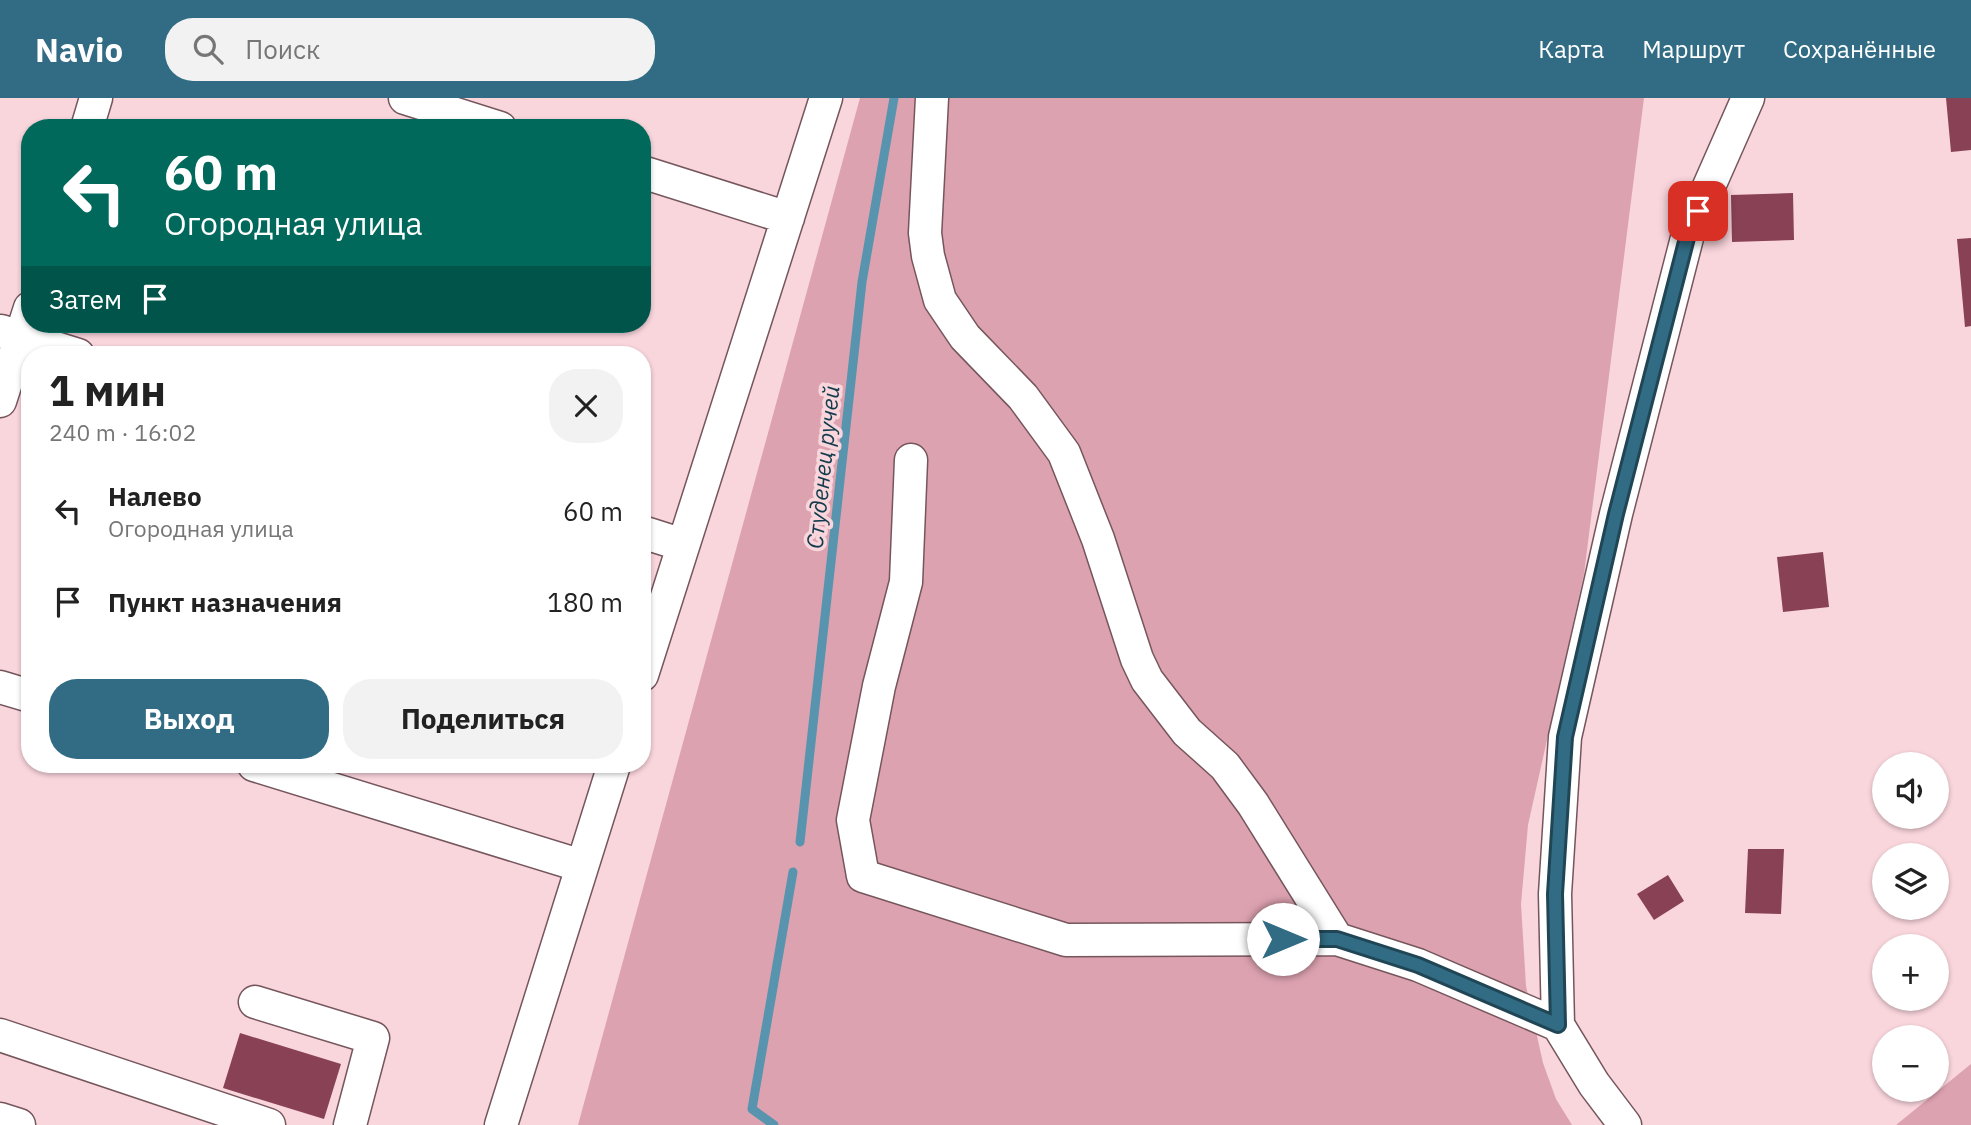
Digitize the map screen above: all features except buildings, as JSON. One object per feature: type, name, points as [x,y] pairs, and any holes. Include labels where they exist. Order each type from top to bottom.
[{"type":"street","points":[[90,119],[96,98]]},
{"type":"street","points":[[405,98],[472,119]]},
{"type":"street","points":[[651,646],[827,98]]},
{"type":"street","points":[[932,98],[925,233],[940,300],[965,337],[1016,388],[1064,453],[1098,539],[1147,680],[1187,732],[1225,766],[1253,804],[1337,939]]},
{"type":"street","points":[[1625,1125],[1594,1084],[1558,1025],[1555,894],[1565,737],[1616,514],[1688,234],[1748,98]]},
{"type":"street","points":[[651,175],[789,218]]},
{"type":"street","points":[[0,401],[17,325]]},
{"type":"street","points":[[33,333],[60,346]]},
{"type":"street","points":[[911,460],[906,582],[879,686],[853,820],[863,876],[1066,940],[1337,939],[1418,965],[1558,1025]]},
{"type":"street","points":[[651,535],[683,545]]},
{"type":"street","points":[[0,687],[21,693]]},
{"type":"street","points":[[280,773],[582,866]]},
{"type":"street","points":[[501,1125],[611,773]]},
{"type":"street","points":[[255,1002],[373,1038],[350,1125]]},
{"type":"street","points":[[0,1035],[269,1125]]},
{"type":"street","points":[[0,1119],[19,1125]]},
{"type":"shaded area","points":[[860,98],[1644,98],[1584,574],[1528,825],[1521,904],[1526,986],[1543,1063],[1556,1099],[1572,1125],[578,1125]]},
{"type":"shaded area","points":[[1971,1064],[1971,1125],[1896,1125],[1924,1102],[1949,1102],[1949,1082]]},
{"type":"waterway","name":"Студенец ручей","points":[[800,842],[862,282],[894,98]]},
{"type":"waterway","name":"Студенец ручей","points":[[774,1125],[752,1109],[793,872]]},
{"type":"route","points":[[1283,939],[1337,939],[1418,965],[1558,1025],[1555,894],[1565,737],[1616,514],[1688,234],[1698,211]]}]
